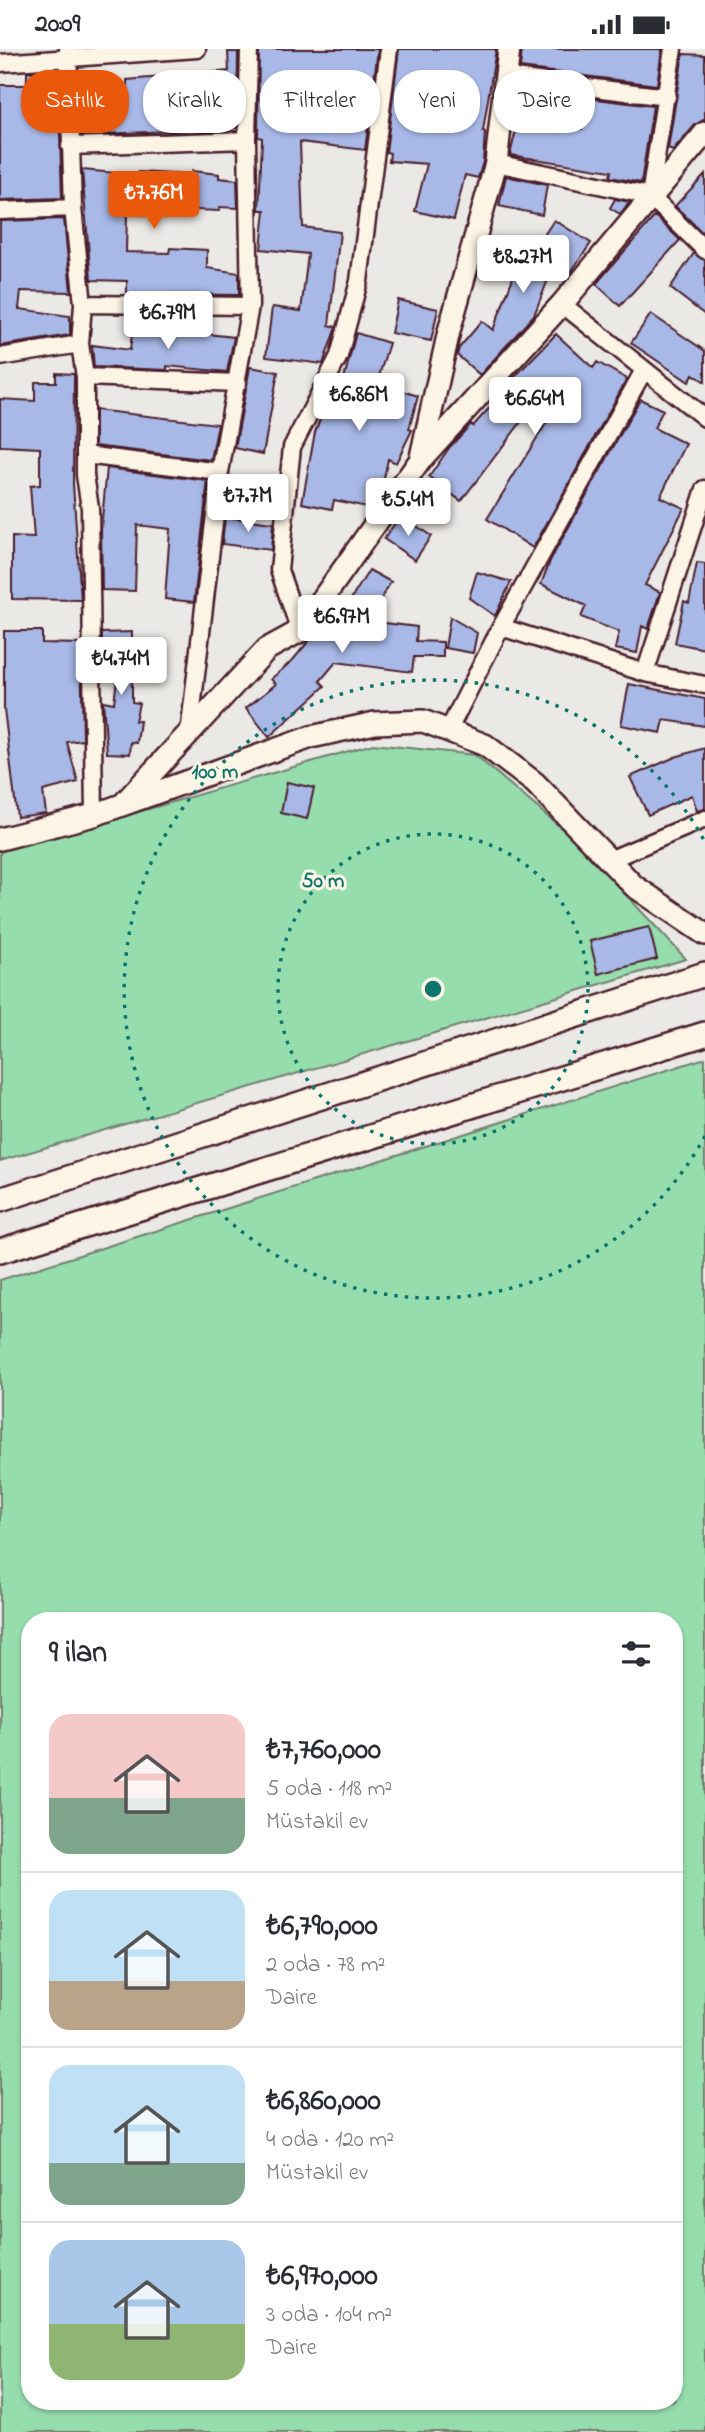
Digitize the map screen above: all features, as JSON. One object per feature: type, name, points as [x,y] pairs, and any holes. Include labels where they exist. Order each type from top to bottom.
[{"type":"main road","points":[[0,1200],[705,974]]},
{"type":"main road","points":[[0,1251],[705,1034]]},
{"type":"street","points":[[0,62],[69,53],[197,49]]},
{"type":"street","points":[[189,737],[220,472],[250,306],[247,140],[249,49]]},
{"type":"street","points":[[300,631],[279,570],[292,447],[339,356],[359,281],[389,49]]},
{"type":"street","points":[[507,70],[509,49]]},
{"type":"street","points":[[650,196],[673,49]]},
{"type":"street","points":[[69,53],[70,146],[83,304],[80,344],[85,377],[85,455],[90,508],[94,815]]},
{"type":"street","points":[[595,88],[667,96]]},
{"type":"street","points":[[421,459],[449,331],[496,163],[499,133]]},
{"type":"street","points":[[126,801],[189,737],[267,649],[300,631],[421,459],[562,304],[705,133]]},
{"type":"street","points":[[70,146],[247,140]]},
{"type":"street","points":[[496,163],[650,196],[705,250]]},
{"type":"street","points":[[0,211],[73,208]]},
{"type":"street","points":[[83,304],[250,306]]},
{"type":"street","points":[[562,304],[705,418]]},
{"type":"street","points":[[0,357],[80,344]]},
{"type":"street","points":[[448,731],[501,627],[644,370]]},
{"type":"street","points":[[85,377],[238,383]]},
{"type":"street","points":[[85,455],[220,472]]},
{"type":"street","points":[[645,673],[705,489]]},
{"type":"street","points":[[501,627],[645,673],[705,685]]},
{"type":"street","points":[[0,839],[94,815],[126,801],[311,737],[374,723],[423,721],[485,745],[536,783],[634,886],[705,934]]},
{"type":"street","points":[[609,860],[705,819]]},
{"type":"green space","points":[[373,744],[475,755],[573,838],[686,959],[0,1161],[0,852]]},
{"type":"green space","points":[[705,1058],[705,2432],[0,2432],[0,1280]]},
{"type":"building","points":[[259,49],[378,49],[375,70],[260,70],[260,133],[367,133],[365,150],[300,142],[303,227],[340,232],[329,325],[336,327],[323,364],[266,357],[272,307],[301,311],[308,254],[261,249],[265,210],[259,210],[262,138],[258,137]]},
{"type":"building","points":[[399,49],[496,49],[483,131],[483,162],[478,178],[465,175],[454,220],[415,211],[427,164],[389,161],[390,153],[386,152],[394,89],[394,133],[480,133],[480,70],[396,70]]},
{"type":"building","points":[[522,49],[662,49],[657,85],[595,77],[595,70],[520,68]]},
{"type":"building","points":[[228,52],[238,52],[238,70],[229,70]]},
{"type":"building","points":[[683,54],[705,55],[705,119],[695,125],[673,151],[668,149]]},
{"type":"building","points":[[143,79],[143,132],[129,133],[129,80]]},
{"type":"building","points":[[0,85],[21,85],[21,133],[60,133],[62,198],[0,200]]},
{"type":"building","points":[[595,99],[653,106],[641,183],[610,177],[611,171],[510,155],[515,133],[595,133]]},
{"type":"building","points":[[81,133],[126,133],[81,135]]},
{"type":"building","points":[[82,170],[139,175],[139,172],[191,175],[192,171],[219,174],[219,178],[237,180],[238,208],[219,207],[219,211],[150,208],[150,215],[127,214],[126,252],[169,253],[170,248],[207,250],[207,268],[239,273],[239,295],[127,294],[127,281],[91,280]]},
{"type":"building","points":[[705,174],[705,235],[675,206]]},
{"type":"building","points":[[506,176],[547,185],[542,215],[499,206]]},
{"type":"building","points":[[615,199],[630,202],[620,214],[610,208]]},
{"type":"building","points":[[655,216],[680,240],[620,306],[596,284]]},
{"type":"building","points":[[64,219],[71,292],[21,291],[19,309],[70,316],[70,335],[0,346],[0,221]]},
{"type":"building","points":[[554,220],[591,243],[571,272],[555,262],[534,315],[480,375],[457,355],[459,348],[482,321],[493,330],[519,262],[525,264]]},
{"type":"building","points":[[694,253],[705,260],[705,315],[670,288]]},
{"type":"building","points":[[398,300],[438,309],[431,341],[391,333]]},
{"type":"building","points":[[651,314],[705,351],[705,382],[693,374],[689,382],[631,343]]},
{"type":"building","points":[[133,326],[234,337],[227,372],[167,366],[167,370],[94,367],[92,345],[130,350]]},
{"type":"building","points":[[356,333],[389,343],[377,383],[418,396],[409,429],[412,430],[396,463],[388,459],[381,493],[371,508],[334,500],[332,509],[302,503],[315,432],[327,401],[337,405]]},
{"type":"building","points":[[556,334],[593,368],[597,362],[627,379],[533,548],[487,519],[548,420],[531,409],[461,501],[429,477],[449,448],[471,424],[473,426],[502,394],[500,392]]},
{"type":"building","points":[[250,367],[278,372],[263,454],[235,448]]},
{"type":"building","points":[[56,373],[74,374],[73,484],[81,600],[12,599],[12,537],[34,538],[30,486],[40,485],[40,448],[0,446],[0,399],[35,401],[35,382],[56,382]]},
{"type":"building","points":[[640,399],[663,410],[654,428],[686,444],[660,497],[684,508],[645,585],[660,592],[648,629],[642,626],[637,653],[615,649],[619,632],[581,617],[586,606],[541,584],[551,559]]},
{"type":"building","points":[[95,410],[218,424],[211,460],[95,446]]},
{"type":"building","points":[[107,468],[208,481],[194,602],[165,599],[170,529],[137,525],[135,591],[102,590],[101,529]]},
{"type":"building","points":[[401,515],[431,536],[415,560],[384,539]]},
{"type":"building","points":[[225,517],[273,523],[271,550],[222,544]]},
{"type":"building","points":[[697,563],[705,564],[705,649],[675,643],[684,601],[689,603]]},
{"type":"building","points":[[369,570],[391,582],[368,621],[417,627],[416,641],[443,642],[443,657],[414,657],[412,672],[336,662],[320,681],[325,686],[269,737],[246,708],[276,684],[271,679],[293,660],[326,620],[334,627]]},
{"type":"building","points":[[477,572],[511,582],[495,616],[469,598]]},
{"type":"building","points":[[450,617],[477,633],[473,653],[445,648]]},
{"type":"building","points":[[4,631],[42,631],[42,643],[81,644],[83,740],[67,742],[78,782],[43,791],[46,813],[17,817],[4,709]]},
{"type":"building","points":[[132,632],[132,702],[139,703],[135,721],[140,721],[137,743],[131,742],[130,754],[107,753],[103,701],[114,703],[120,653],[102,654],[102,633]]},
{"type":"building","points":[[629,684],[705,699],[705,726],[664,720],[661,733],[621,725]]},
{"type":"building","points":[[705,748],[705,809],[697,811],[692,795],[648,815],[630,777],[675,757]]},
{"type":"building","points":[[287,782],[314,788],[307,819],[281,813]]},
{"type":"building","points":[[649,927],[657,959],[598,974],[590,941]]}]
